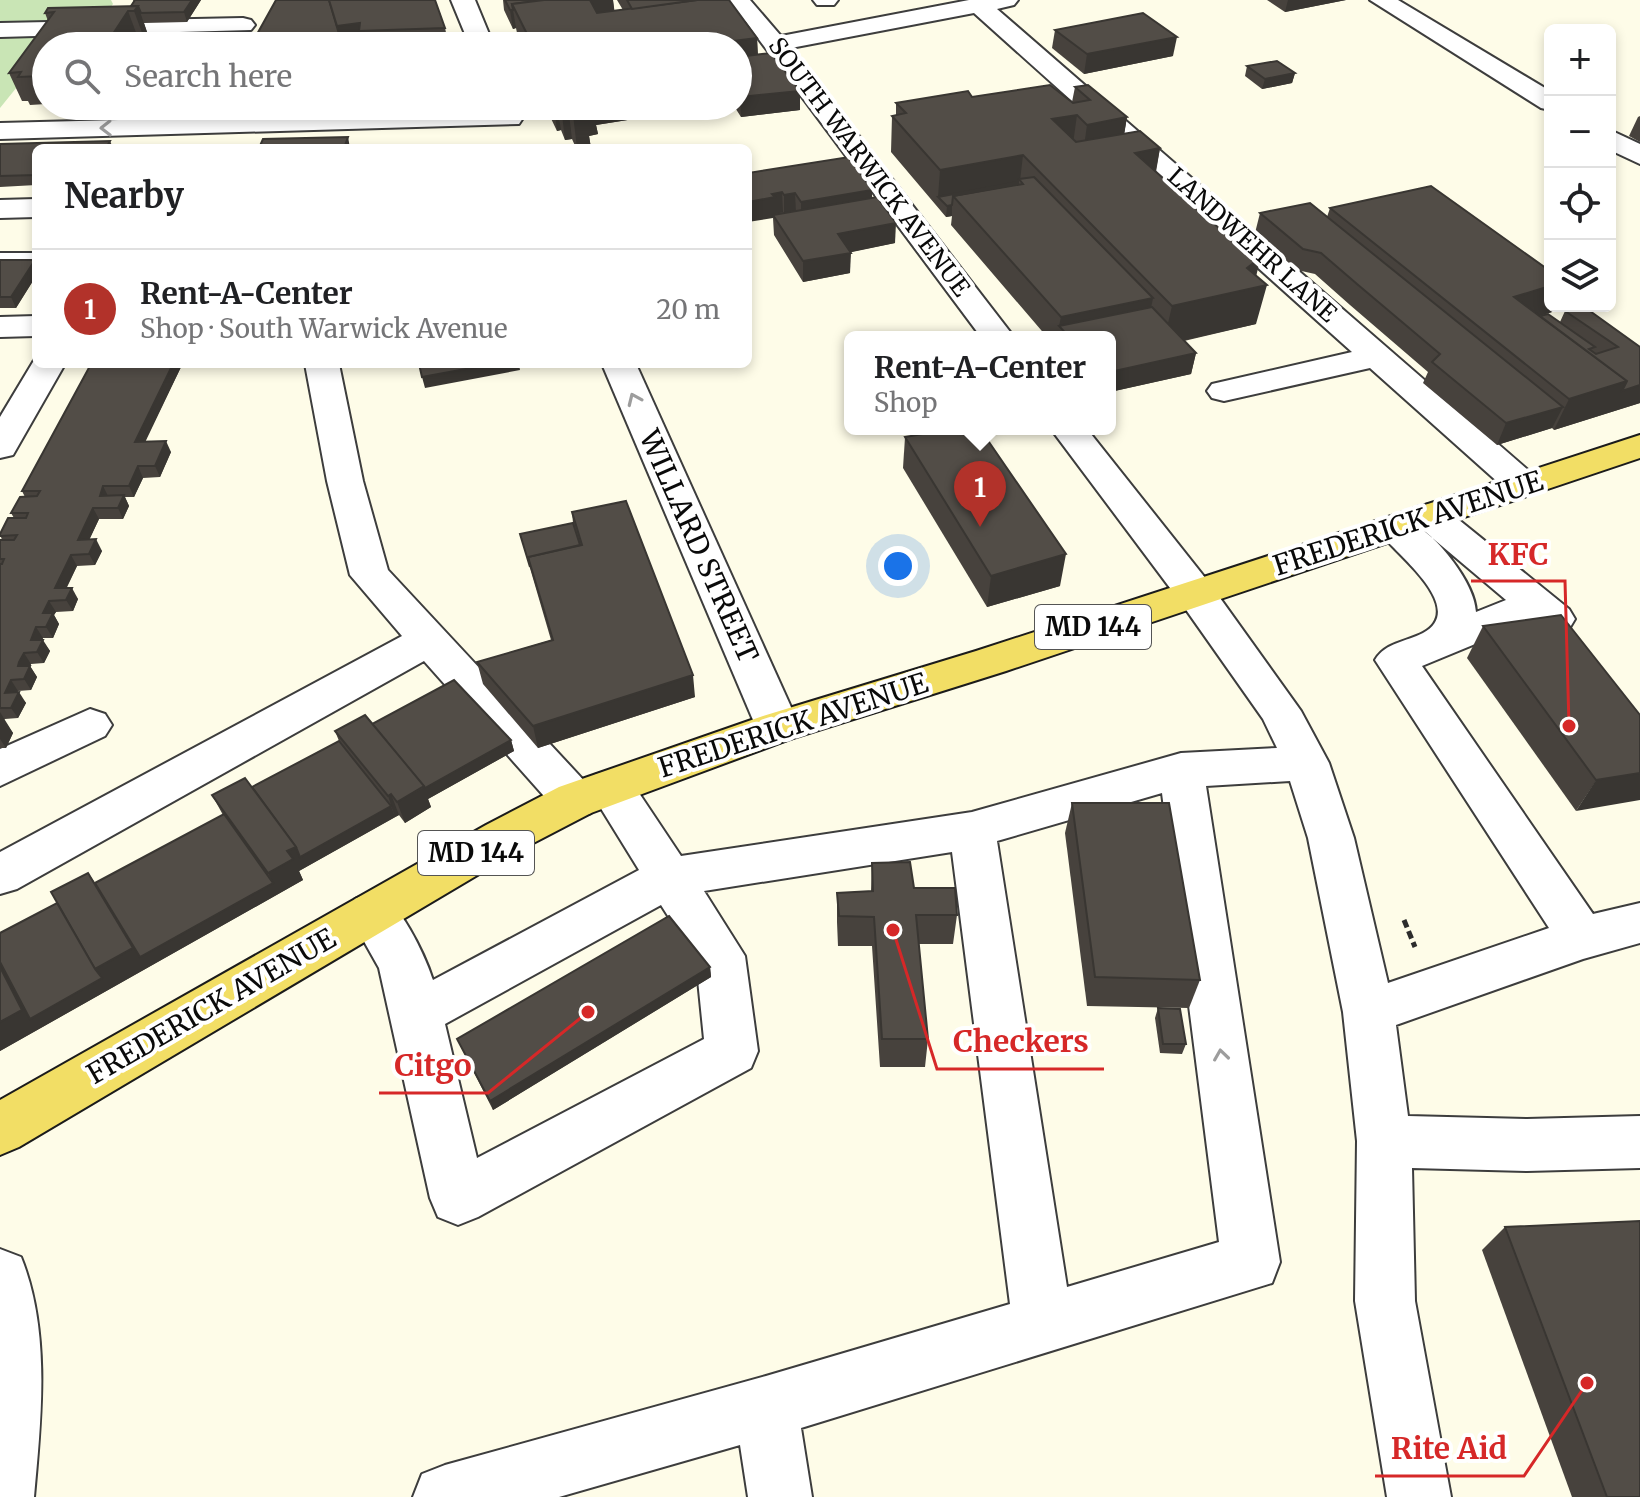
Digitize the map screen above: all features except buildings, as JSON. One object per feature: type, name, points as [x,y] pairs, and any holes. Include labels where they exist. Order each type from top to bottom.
[{"type":"main road","name":"FREDERICK AVENUE","points":[[0,1129],[372,913],[593,794],[778,727],[1196,594],[1640,446]]},
{"type":"street","points":[[239,32],[257,0]]},
{"type":"street","points":[[463,0],[476,32]]},
{"type":"street","name":"SOUTH WARWICK AVENUE","points":[[737,0],[775,44],[993,331]]},
{"type":"street","points":[[1382,0],[1544,98]]},
{"type":"street","points":[[775,44],[989,2]]},
{"type":"street","name":"LANDWEHR LANE","points":[[989,2],[1523,485]]},
{"type":"street","points":[[0,30],[243,25]]},
{"type":"street","points":[[0,131],[376,121],[512,121]]},
{"type":"street","points":[[365,144],[376,121]]},
{"type":"street","points":[[1616,142],[1640,156]]},
{"type":"street","points":[[0,209],[32,208]]},
{"type":"street","points":[[0,262],[32,262]]},
{"type":"street","points":[[0,327],[32,326]]},
{"type":"street","points":[[1224,391],[1377,356]]},
{"type":"street","points":[[0,447],[46,368]]},
{"type":"street","points":[[323,368],[345,481],[370,575],[429,640],[593,794],[669,877],[720,956],[732,1051],[458,1198],[403,963],[372,913]]},
{"type":"street","name":"WILLARD STREET","points":[[621,368],[778,727]]},
{"type":"street","points":[[1074,435],[1196,594],[1280,711],[1307,763],[1331,838],[1369,1012],[1384,1141],[1385,1301],[1419,1497]]},
{"type":"street","points":[[1412,522],[1535,604],[1585,648]]},
{"type":"street","points":[[1412,522],[1453,596],[1456,614],[1441,642]]},
{"type":"street","points":[[1535,604],[1396,660],[1582,938]]},
{"type":"street","points":[[0,875],[429,640]]},
{"type":"street","points":[[0,769],[90,725]]},
{"type":"street","points":[[417,1014],[669,877],[972,830],[1181,770],[1307,763]]},
{"type":"street","points":[[445,1497],[766,1407],[1251,1262],[1181,770]]},
{"type":"street","points":[[972,830],[1043,1324]]},
{"type":"street","points":[[1369,1012],[1582,938],[1640,923]]},
{"type":"street","points":[[1384,1141],[1527,1145],[1640,1142]]},
{"type":"street","points":[[0,1278],[8,1315],[4,1375],[9,1428],[2,1497]]},
{"type":"street","points":[[766,1407],[780,1497]]},
{"type":"green space","points":[[0,0],[111,0],[113,4],[96,28],[85,32],[32,32],[32,68],[0,108]]},
{"type":"place","name":"Rent-A-Center","points":[[980,527]]},
{"type":"place","name":"KFC","points":[[1569,726]]},
{"type":"place","name":"Checkers","points":[[893,930]]},
{"type":"place","name":"Citgo","points":[[588,1012]]},
{"type":"place","name":"Rite Aid","points":[[1587,1383]]}]
